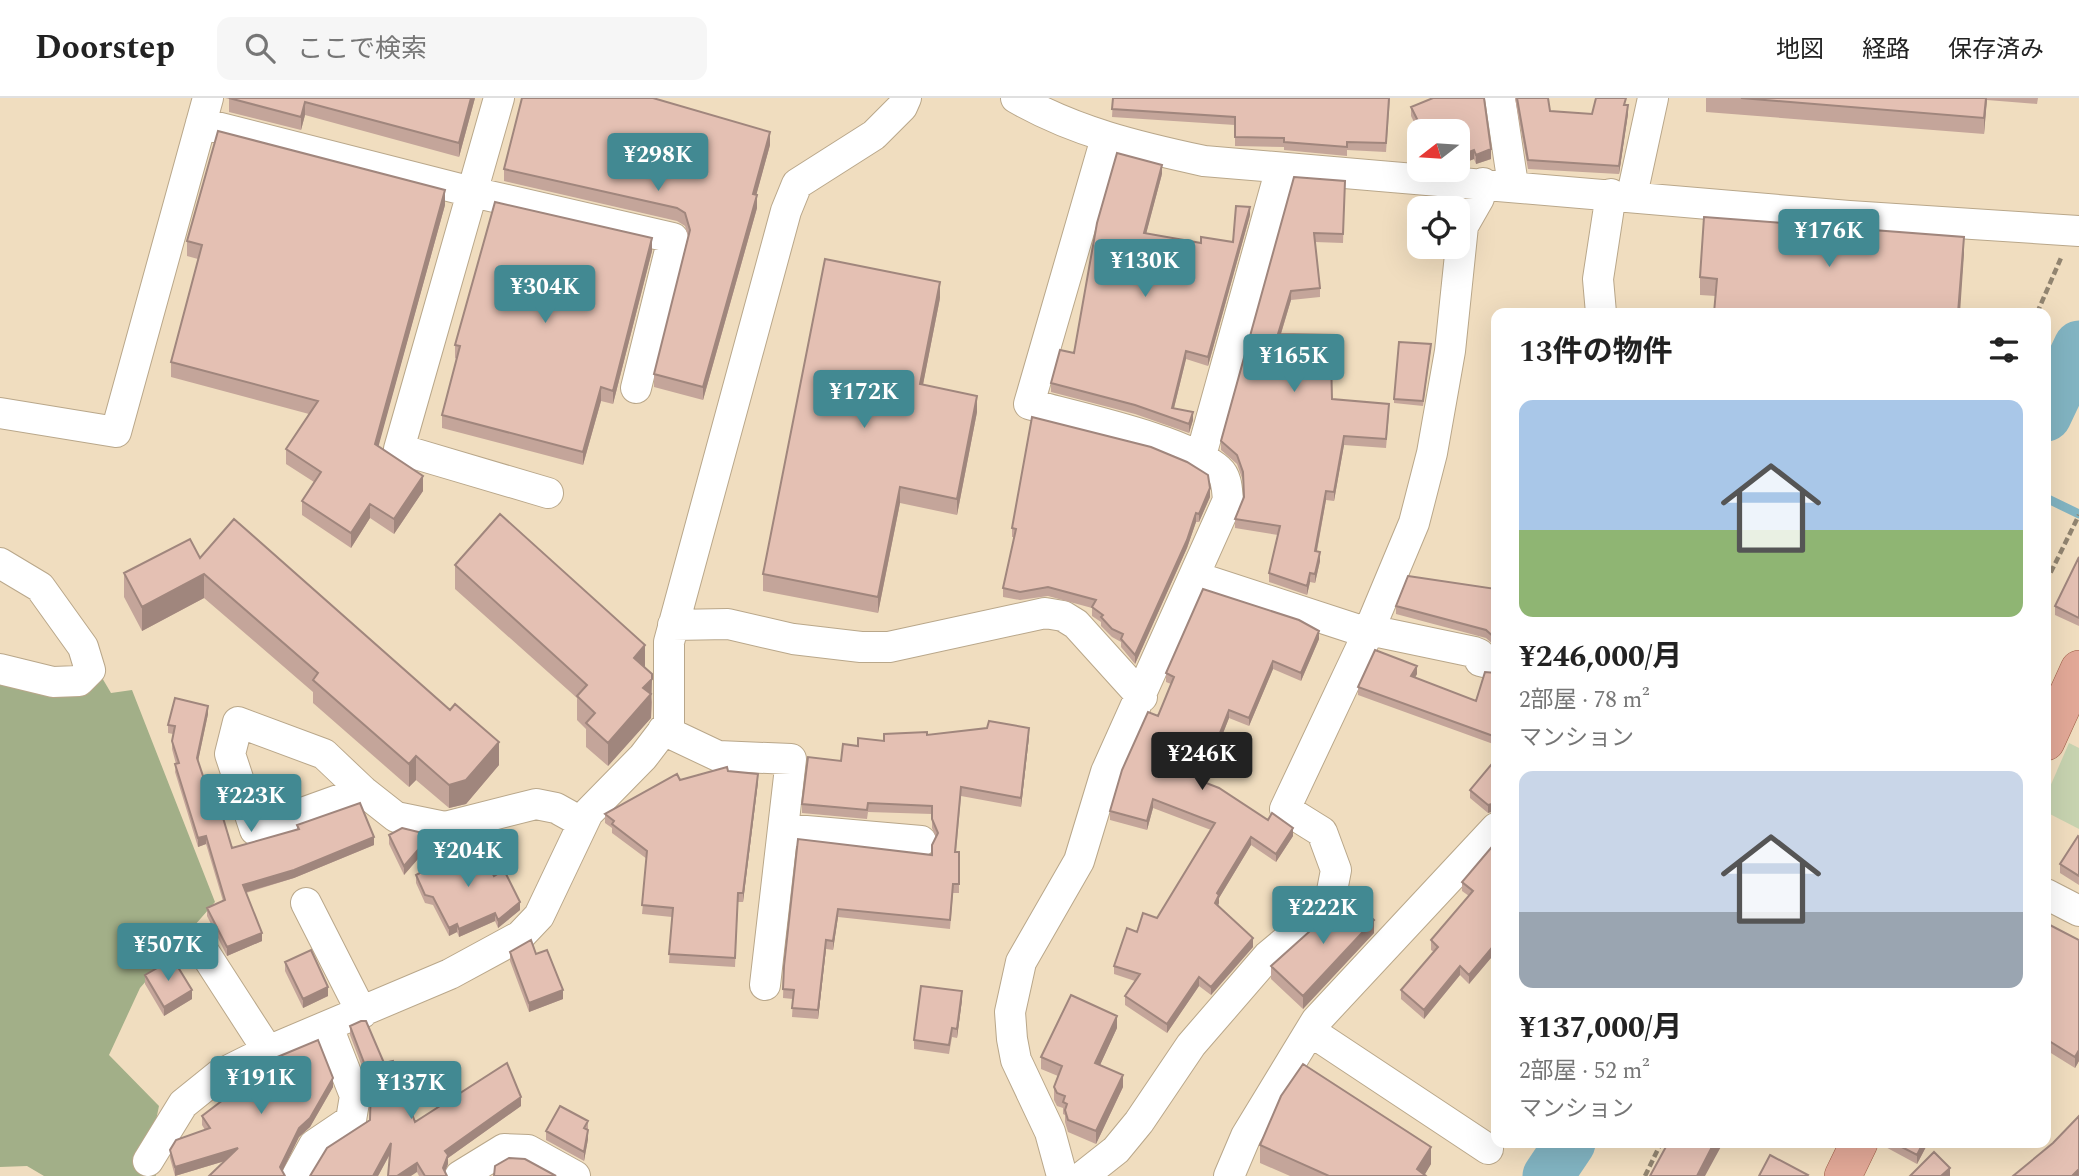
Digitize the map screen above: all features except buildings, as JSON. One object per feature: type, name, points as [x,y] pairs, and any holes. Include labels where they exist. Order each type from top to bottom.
[{"type":"main road","points":[[2051,731],[2079,669]]},
{"type":"main road","points":[[1843,1176],[1857,1148]]},
{"type":"street","points":[[499,98],[399,449],[548,493]]},
{"type":"street","points":[[148,1161],[183,1104],[219,1075],[268,1051],[450,974],[520,936],[539,916],[583,823],[669,723],[669,642],[673,625],[786,211],[797,184],[874,135],[902,107],[905,98]]},
{"type":"street","points":[[1016,98],[1106,138],[1205,161],[1513,185],[1849,216],[2076,230]]},
{"type":"street","points":[[1500,98],[1513,185]]},
{"type":"street","points":[[1601,308],[1598,279],[1621,195],[1653,98]]},
{"type":"street","points":[[0,413],[116,432],[204,110],[472,192],[673,238],[636,388]]},
{"type":"street","points":[[1062,1176],[1050,1132],[1016,1060],[1010,1012],[1021,962],[1079,861],[1106,772],[1196,577],[1228,500],[1226,482],[1220,471],[1178,447],[1029,404],[1106,138]]},
{"type":"street","points":[[1200,458],[1281,167]]},
{"type":"street","points":[[1083,1176],[1116,1150],[1139,1122],[1191,1045],[1268,956],[1310,921],[1331,896],[1336,870],[1322,832],[1285,809],[1369,632],[1414,523],[1450,351],[1463,226],[1479,198],[1483,183]]},
{"type":"street","points":[[0,563],[40,587],[83,647],[89,670],[79,681],[53,682],[0,669]]},
{"type":"street","points":[[1196,577],[1369,632],[1485,658]]},
{"type":"street","points":[[673,625],[728,624],[793,639],[880,647],[1045,613],[1063,616],[1076,624],[1142,697]]},
{"type":"street","points":[[363,791],[255,830],[230,754],[238,722],[324,754],[363,791],[396,817],[445,827],[536,804],[556,808],[583,823]]},
{"type":"street","points":[[663,730],[718,756],[791,759],[765,985]]},
{"type":"street","points":[[783,829],[921,841]]},
{"type":"street","points":[[1229,1176],[1246,1136],[1310,1031],[1491,833]]},
{"type":"street","points":[[2051,897],[2079,911]]},
{"type":"street","points":[[306,903],[362,1013]]},
{"type":"street","points":[[206,955],[268,1051]]},
{"type":"street","points":[[297,1176],[314,1145],[351,1120],[355,1096],[328,1027]]},
{"type":"street","points":[[1310,1031],[1488,1149]]},
{"type":"street","points":[[460,1176],[503,1149],[516,1149],[528,1150],[575,1176]]},
{"type":"path","points":[[2039,308],[2076,230]]},
{"type":"path","points":[[2051,572],[2079,515]]},
{"type":"path","points":[[1645,1176],[1659,1148]]},
{"type":"green space","points":[[0,676],[101,676],[111,693],[132,690],[215,902],[140,988],[109,1055],[159,1106],[149,1154],[156,1176],[44,1176],[27,1166],[0,1167]]},
{"type":"green space","points":[[2069,743],[2079,748],[2079,829],[2051,815],[2051,784]]},
{"type":"waterway","points":[[2051,405],[2079,346]]},
{"type":"waterway","points":[[2051,500],[2079,514]]},
{"type":"waterway","points":[[1548,1176],[1567,1148]]}]
